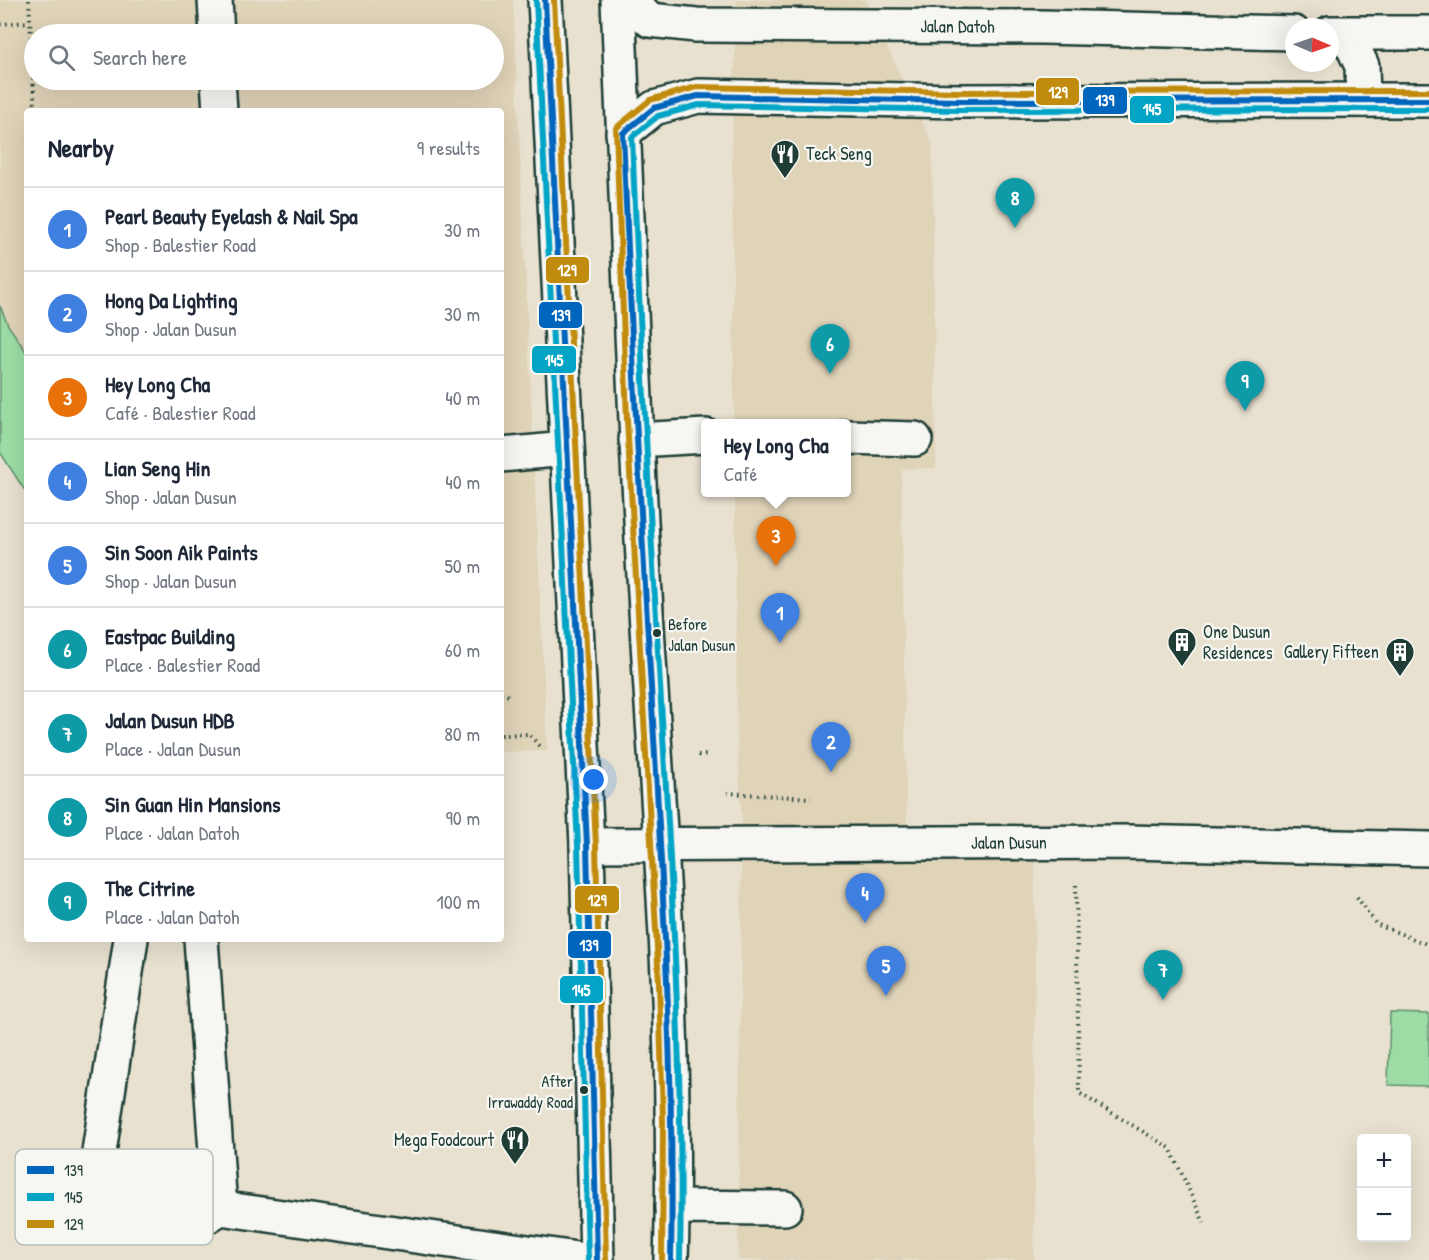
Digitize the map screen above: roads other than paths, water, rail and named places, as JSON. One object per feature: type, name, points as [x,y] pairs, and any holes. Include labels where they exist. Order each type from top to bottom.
[{"type":"main road","points":[[215,0],[216,24]]},
{"type":"main road","points":[[545,0],[587,845],[597,1260]]},
{"type":"main road","points":[[618,0],[636,440],[662,843],[670,1036],[671,1260]]},
{"type":"main road","name":"Jalan Datoh","points":[[630,0],[650,20],[696,25],[1042,27],[1285,33]]},
{"type":"main road","points":[[1339,34],[1429,33]]},
{"type":"main road","points":[[1339,34],[1362,66],[1363,100]]},
{"type":"main road","points":[[219,90],[220,108]]},
{"type":"main road","points":[[624,133],[654,108],[698,96],[961,101],[1429,100]]},
{"type":"main road","points":[[636,440],[701,436]]},
{"type":"main road","points":[[851,437],[915,439]]},
{"type":"main road","points":[[504,455],[566,449]]},
{"type":"main road","name":"Jalan Dusun","points":[[587,845],[1075,842],[1429,849]]},
{"type":"main road","points":[[99,1149],[131,942]]},
{"type":"main road","points":[[201,942],[220,1208]]},
{"type":"main road","points":[[672,1207],[785,1208]]},
{"type":"main road","points":[[213,1212],[220,1208],[584,1260]]},
{"type":"place","name":"Teck Seng","points":[[785,180]]},
{"type":"place","name":"Sin Guan Hin Mansions","points":[[1015,228]]},
{"type":"place","name":"Eastpac Building","points":[[830,374]]},
{"type":"place","name":"The Citrine","points":[[1245,411]]},
{"type":"place","name":"Hey Long Cha","points":[[776,566]]},
{"type":"place","name":"Before Jalan Dusun","points":[[657,633]]},
{"type":"place","name":"Pearl Beauty Eyelash & Nail Spa","points":[[780,643]]},
{"type":"place","name":"One Dusun Residences","points":[[1182,668]]},
{"type":"place","name":"Gallery Fifteen","points":[[1400,678]]},
{"type":"place","name":"Hong Da Lighting","points":[[831,772]]},
{"type":"place","name":"Lian Seng Hin","points":[[865,923]]},
{"type":"place","name":"Sin Soon Aik Paints","points":[[886,996]]},
{"type":"place","name":"Jalan Dusun HDB","points":[[1163,1000]]},
{"type":"place","name":"After Irrawaddy Road","points":[[584,1090]]},
{"type":"place","name":"Mega Foodcourt","points":[[515,1166]]}]
